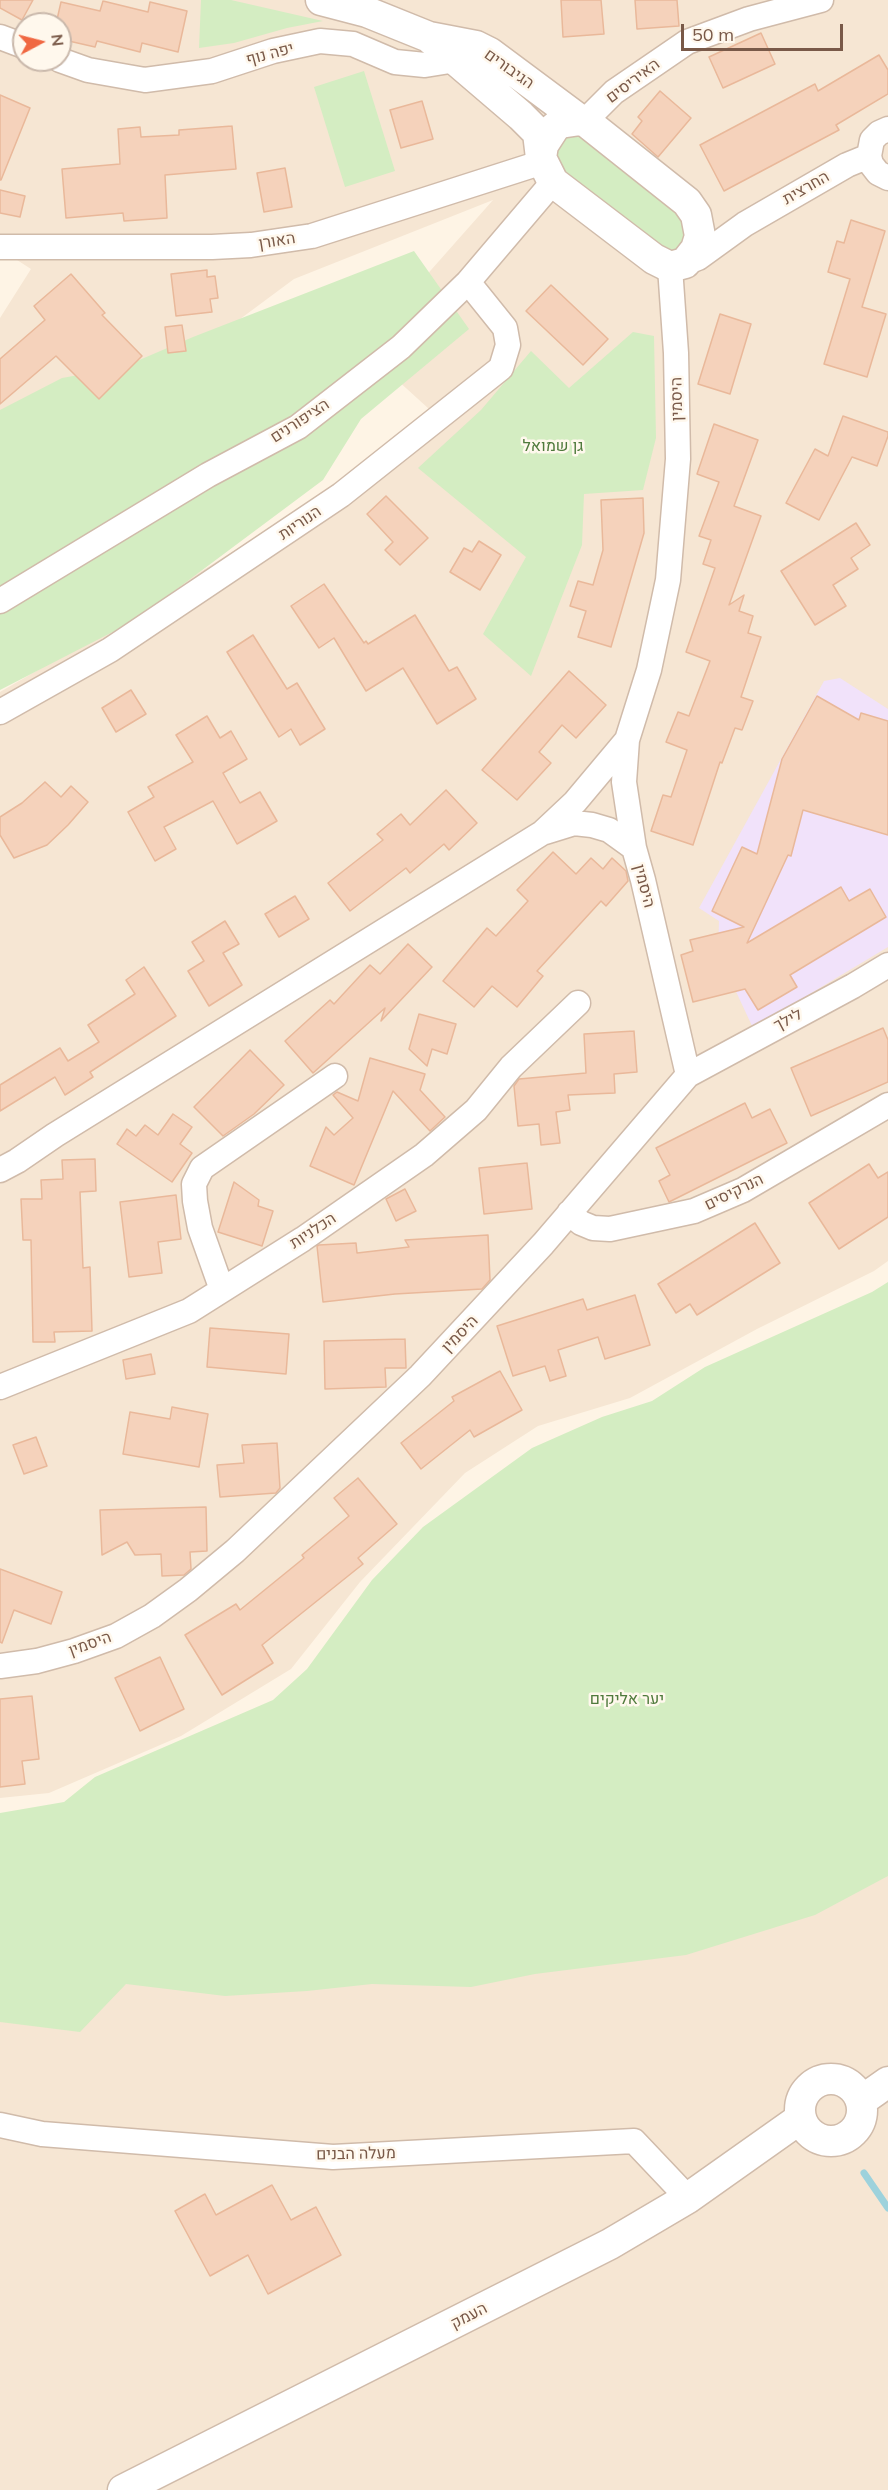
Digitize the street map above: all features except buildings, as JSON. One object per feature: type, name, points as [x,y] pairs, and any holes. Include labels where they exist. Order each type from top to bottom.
[{"type":"street","name":"הגיבורים","points":[[321,0],[367,12],[466,53],[490,53],[583,121],[687,202]]},
{"type":"street","name":"האיריסים","points":[[583,121],[614,92],[687,42],[749,18],[820,0]]},
{"type":"street","name":"יפה נוף","points":[[72,64],[88,70],[145,80],[212,71],[273,51],[320,41],[353,44],[395,62],[425,65],[466,53]]},
{"type":"street","name":"הגיבורים","points":[[466,53],[538,133],[546,167]]},
{"type":"street","points":[[583,121],[560,123],[554,128],[543,146],[546,167],[654,259],[677,265],[696,249],[700,236],[696,215],[687,202]]},
{"type":"street","points":[[888,129],[879,133],[872,140],[869,156],[878,173],[888,178]]},
{"type":"street","name":"החרצית","points":[[677,265],[698,258],[745,224],[847,165],[869,156]]},
{"type":"street","name":"האורן","points":[[0,247],[251,245],[312,236],[546,167]]},
{"type":"street","name":"הציפורנים","points":[[0,601],[208,475],[298,426],[401,347],[468,282],[546,167]]},
{"type":"street","name":"החרצית","points":[[687,202],[705,227],[718,228],[745,224]]},
{"type":"street","name":"היסמין","points":[[0,1666],[37,1661],[116,1636],[152,1616],[235,1551],[420,1376],[486,1307],[688,1076],[634,848],[624,782],[627,740],[648,670],[669,568],[678,459],[677,265]]},
{"type":"street","name":"הנוריות","points":[[0,712],[110,650],[341,495],[501,368],[508,345],[505,328],[468,282]]},
{"type":"street","name":"היסמין","points":[[0,1170],[542,833],[575,802],[627,740]]},
{"type":"street","name":"היסמין","points":[[542,833],[574,824],[592,825],[609,830],[634,848]]},
{"type":"street","name":"לילך","points":[[688,1076],[888,965]]},
{"type":"street","name":"הכלניות","points":[[0,1387],[189,1311],[349,1208],[424,1155],[476,1110],[511,1067],[578,1003]]},
{"type":"street","points":[[222,1290],[200,1228],[195,1202],[194,1184],[202,1168],[335,1076]]},
{"type":"street","name":"הנרקיסים","points":[[569,1213],[580,1223],[593,1228],[610,1229],[694,1211],[743,1190],[888,1106]]},
{"type":"street","points":[[828,2078],[849,2083],[861,2101],[861,2120],[856,2129],[839,2140],[820,2139],[805,2127],[801,2118],[802,2096],[817,2081],[828,2078]]},
{"type":"street","points":[[861,2101],[888,2082]]},
{"type":"street","name":"העמק","points":[[123,2490],[610,2244],[688,2198],[801,2118]]},
{"type":"street","name":"מעלה הבנים","points":[[0,2125],[42,2134],[333,2157],[634,2141],[688,2198]]},
{"type":"shaded area","points":[[0,0],[888,0],[888,1261],[874,1271],[757,1329],[630,1398],[538,1426],[465,1473],[360,1582],[291,1669],[181,1736],[49,1793],[0,1798],[0,692],[97,636],[240,547],[401,439],[429,409],[362,348],[493,200],[294,279],[96,426],[0,427],[0,318],[31,269],[0,249]]},
{"type":"shaded area","points":[[840,678],[888,709],[888,947],[753,1028],[718,953],[719,921],[699,908],[824,681]]},
{"type":"shaded area","points":[[888,1476],[888,2490],[0,2490],[0,1836]]},
{"type":"green space","points":[[201,0],[231,0],[323,21],[287,28],[234,43],[199,48]]},
{"type":"green space","points":[[364,71],[395,171],[345,187],[314,87]]},
{"type":"green space","points":[[581,131],[686,220],[686,244],[671,255],[561,175],[554,149],[561,135]]},
{"type":"green space","points":[[414,251],[469,329],[361,419],[323,480],[134,621],[0,690],[0,410],[62,378],[123,367],[193,337]]},
{"type":"green space","name":"גן שמואל","points":[[633,332],[654,336],[656,438],[643,490],[584,494],[582,545],[531,676],[483,634],[526,557],[418,468],[481,410],[531,351],[569,388]]},
{"type":"green space","name":"יער אליקים","points":[[888,1282],[888,1876],[815,1915],[686,1955],[535,1974],[471,1987],[372,1984],[225,1996],[126,1984],[80,2032],[0,2022],[0,1813],[64,1802],[95,1777],[273,1700],[307,1669],[372,1580],[423,1527],[532,1448],[602,1417],[652,1401],[705,1367],[872,1292]]},
{"type":"waterway","points":[[864,2173],[888,2208]]}]
